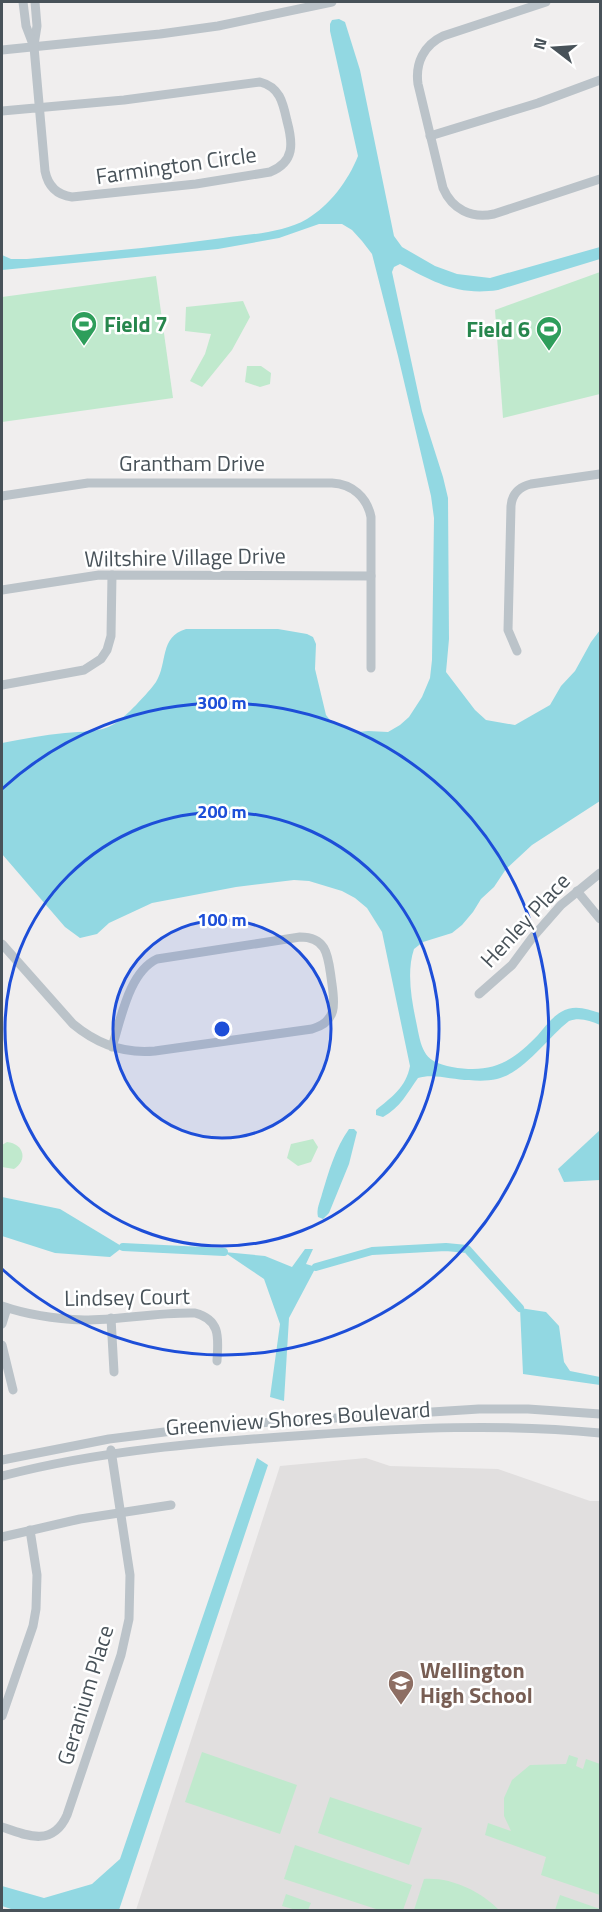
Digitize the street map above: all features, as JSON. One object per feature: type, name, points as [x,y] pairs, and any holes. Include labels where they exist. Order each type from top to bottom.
[{"type":"street","points":[[23,2],[26,26],[34,47]]},
{"type":"street","points":[[34,47],[37,26],[35,2]]},
{"type":"street","points":[[2,50],[218,26],[332,2]]},
{"type":"street","points":[[546,2],[443,36],[429,44],[421,57],[417,73],[445,193],[454,205],[473,215],[483,216],[600,179]]},
{"type":"street","name":"Farmington Circle","points":[[34,47],[39,107],[46,176],[57,192],[72,197],[196,184],[270,172],[284,164],[291,147],[291,136],[280,97],[270,85],[260,82],[124,100],[39,107]]},
{"type":"street","points":[[430,136],[538,103],[600,80]]},
{"type":"street","points":[[2,111],[39,107]]},
{"type":"street","points":[[517,651],[508,630],[513,496],[520,488],[531,484],[600,474]]},
{"type":"street","name":"Grantham Drive","points":[[2,496],[88,483],[343,484],[356,491],[370,512],[371,576]]},
{"type":"street","points":[[2,685],[84,670],[101,659],[109,646],[111,636],[112,575]]},
{"type":"street","name":"Wiltshire Village Drive","points":[[2,591],[79,577],[112,575],[371,576]]},
{"type":"street","points":[[371,576],[371,668]]},
{"type":"street","name":"Henley Place","points":[[479,994],[512,965],[545,921],[600,873]]},
{"type":"street","points":[[577,891],[600,919]]},
{"type":"street","points":[[2,944],[74,1024],[94,1039],[112,1047],[136,1052],[150,1052],[321,1026],[329,1019],[335,1005],[327,955],[315,940],[300,937],[157,959],[140,971],[134,980],[112,1047]]},
{"type":"street","points":[[2,1324],[4,1307]]},
{"type":"street","name":"Lindsey Court","points":[[4,1307],[55,1318],[86,1320],[190,1313],[200,1315],[212,1323],[217,1332],[217,1361]]},
{"type":"street","points":[[111,1318],[114,1372]]},
{"type":"street","points":[[2,1345],[13,1390]]},
{"type":"street","name":"Greenview Shores Boulevard","points":[[2,1460],[109,1438],[212,1426],[479,1409],[528,1409],[600,1414]]},
{"type":"street","points":[[379,1415],[379,1430]]},
{"type":"street","name":"Greenview Shores Boulevard","points":[[2,1476],[112,1454],[214,1441],[479,1426],[528,1427],[600,1433]]},
{"type":"street","name":"Geranium Place","points":[[2,1827],[28,1836],[44,1836],[58,1828],[67,1815],[121,1655],[128,1625],[130,1575],[109,1438]]},
{"type":"street","points":[[2,1537],[121,1512],[171,1505]]},
{"type":"street","points":[[2,1716],[33,1626],[36,1609],[37,1575],[30,1530]]},
{"type":"shaded area","name":"Wellington High School","points":[[366,1458],[390,1466],[498,1469],[590,1501],[600,1501],[600,1910],[136,1910],[280,1466]]},
{"type":"green space","name":"Field 6","points":[[600,272],[600,394],[503,418],[495,310]]},
{"type":"green space","name":"Field 7","points":[[156,276],[173,398],[2,422],[2,297]]},
{"type":"green space","points":[[243,301],[250,317],[232,350],[202,387],[190,381],[205,354],[211,334],[185,331],[186,307]]},
{"type":"green space","points":[[247,366],[261,366],[271,373],[270,384],[260,387],[245,382]]},
{"type":"green space","points":[[313,1139],[318,1147],[311,1162],[298,1166],[287,1158],[291,1144]]},
{"type":"green space","points":[[7,1142],[13,1143],[22,1153],[21,1161],[14,1169],[2,1167],[2,1145]]},
{"type":"green space","points":[[202,1752],[297,1785],[280,1834],[185,1802]]},
{"type":"green space","points":[[569,1755],[578,1758],[576,1766],[583,1769],[586,1759],[600,1764],[600,1895],[541,1875],[546,1857],[485,1835],[488,1823],[511,1831],[504,1816],[504,1798],[512,1780],[530,1765],[566,1764]]},
{"type":"green space","points":[[330,1797],[422,1828],[409,1865],[318,1833]]},
{"type":"green space","points":[[295,1845],[412,1885],[403,1910],[379,1910],[284,1879]]},
{"type":"green space","points":[[424,1879],[455,1883],[474,1891],[499,1910],[414,1910]]},
{"type":"green space","points":[[286,1894],[311,1903],[308,1910],[296,1910],[282,1906]]},
{"type":"green space","points":[[560,1895],[600,1909],[600,1910],[555,1910]]},
{"type":"water","points":[[339,19],[345,22],[360,70],[394,236],[402,247],[435,266],[457,274],[490,278],[600,247],[600,259],[498,290],[470,291],[446,286],[400,264],[394,267],[392,272],[422,411],[448,498],[449,639],[446,672],[475,710],[486,720],[515,725],[550,705],[561,686],[575,671],[600,630],[600,801],[532,845],[506,869],[473,912],[452,933],[423,942],[414,949],[410,968],[411,987],[421,1043],[426,1054],[436,1062],[452,1067],[478,1069],[499,1064],[519,1053],[554,1017],[571,1008],[600,1013],[600,1025],[581,1019],[569,1021],[526,1062],[497,1079],[476,1081],[430,1076],[418,1078],[399,1104],[383,1117],[376,1115],[376,1110],[402,1086],[410,1066],[382,932],[367,908],[355,898],[342,891],[309,881],[294,880],[236,887],[152,903],[109,923],[97,934],[80,938],[65,927],[2,854],[2,743],[96,730],[114,724],[136,705],[156,682],[168,644],[177,633],[186,629],[278,629],[313,637],[316,644],[315,669],[326,715],[330,720],[358,732],[388,732],[400,725],[409,717],[422,697],[430,678],[434,518],[431,496],[372,254],[352,230],[342,224],[319,224],[279,238],[218,249],[2,270],[2,255],[11,259],[27,259],[150,247],[256,234],[288,227],[307,219],[337,192],[358,156],[330,31],[332,20]]},
{"type":"water","points":[[349,1129],[357,1132],[349,1164],[329,1213],[323,1219],[318,1217],[318,1206],[333,1160]]},
{"type":"water","points":[[600,1130],[600,1180],[564,1182],[558,1169]]},
{"type":"water","points":[[2,1197],[60,1209],[123,1247],[110,1257],[55,1253],[2,1236]]},
{"type":"water","points":[[305,1249],[313,1249],[306,1264],[316,1267],[289,1318],[284,1401],[270,1397],[280,1324],[264,1279],[224,1252],[265,1256],[292,1267]]},
{"type":"water","points":[[520,1308],[546,1312],[559,1326],[564,1362],[570,1371],[600,1377],[600,1385],[523,1374]]},
{"type":"water","points":[[257,1458],[268,1465],[119,1910],[14,1910],[2,1906],[2,1886],[44,1898],[92,1884],[120,1859]]},
{"type":"waterway","points":[[123,1247],[224,1252]]},
{"type":"waterway","points":[[316,1267],[372,1251],[446,1247],[467,1249],[520,1308]]},
{"type":"place","name":"Field 7","points":[[84,347]]},
{"type":"place","name":"Field 6","points":[[549,352]]},
{"type":"place","name":"Wellington High School","points":[[401,1706]]}]
